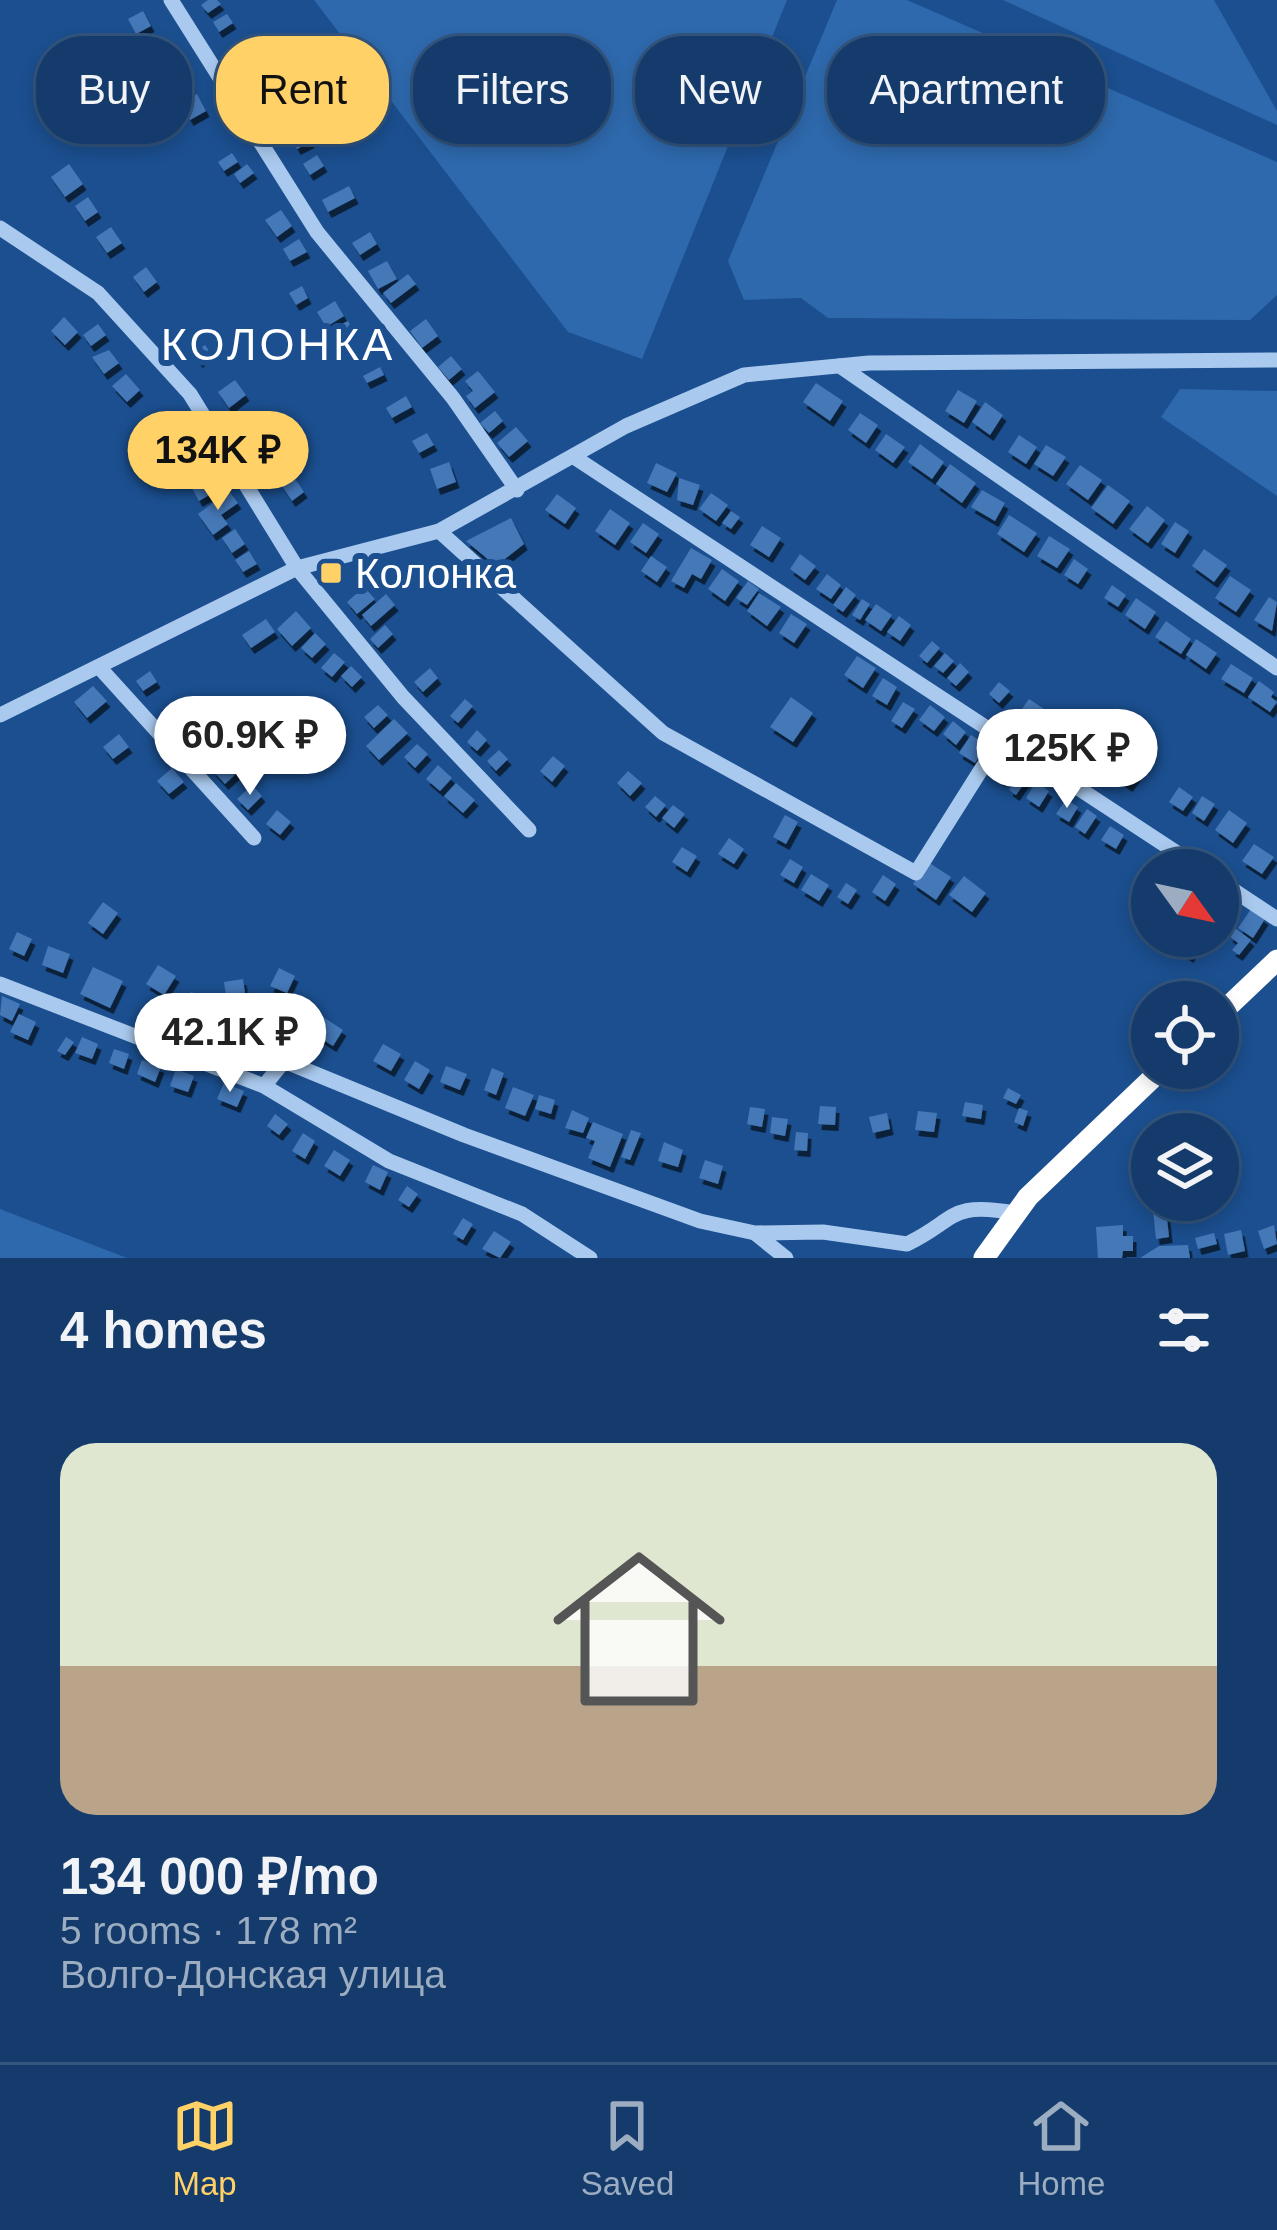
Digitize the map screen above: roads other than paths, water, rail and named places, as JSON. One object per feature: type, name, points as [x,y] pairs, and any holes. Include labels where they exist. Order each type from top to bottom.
[{"type":"highway","points":[[1239,996],[1277,960]]},
{"type":"highway","points":[[984,1258],[1015,1213],[1142,1089]]},
{"type":"street","points":[[171,0],[317,232],[453,398],[517,490]]},
{"type":"street","points":[[0,228],[98,293],[190,394],[298,568],[404,698],[529,830]]},
{"type":"street","points":[[0,716],[298,568],[439,531],[626,426],[744,375],[839,365],[1277,360]]},
{"type":"street","points":[[839,365],[1277,668]]},
{"type":"street","points":[[574,457],[1171,849]]},
{"type":"street","points":[[439,531],[663,733],[916,873],[1001,738]]},
{"type":"street","points":[[99,667],[254,838]]},
{"type":"street","points":[[1239,894],[1277,919]]},
{"type":"street","points":[[0,984],[264,1086],[389,1161],[522,1214],[590,1258]]},
{"type":"street","points":[[264,1086],[284,1061],[626,1197],[755,1233],[823,1232],[907,1244],[945,1215],[1015,1213]]},
{"type":"street","points":[[755,1233],[786,1258]]},
{"type":"place","name":"Колонка","points":[[331,573]]},
{"type":"district","name":"КОЛОНКА","points":[[278,344]]}]
